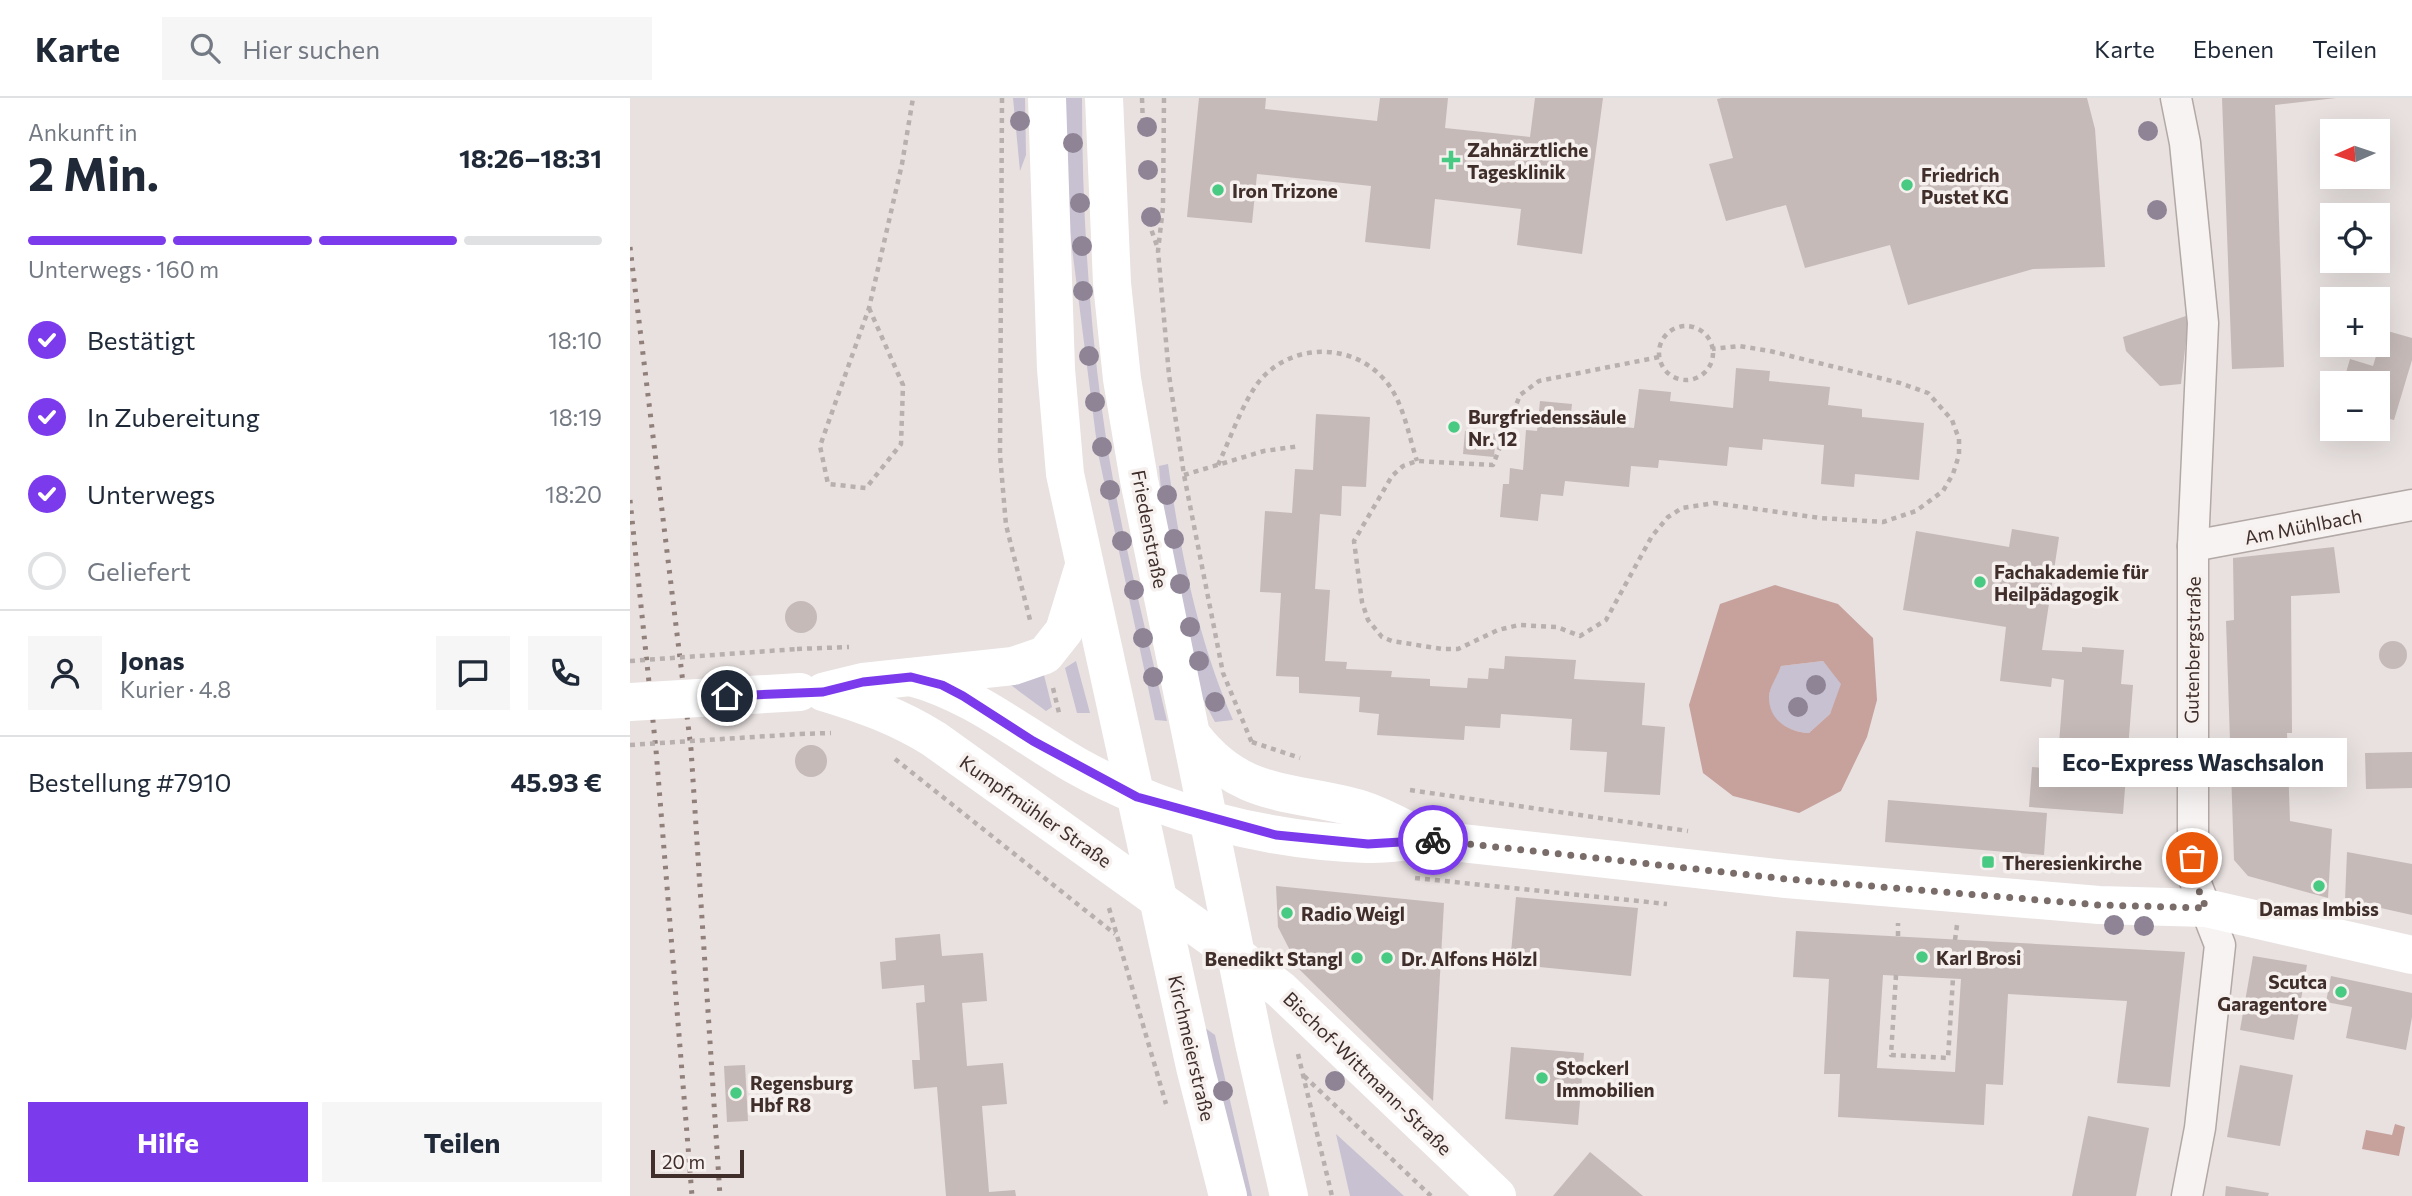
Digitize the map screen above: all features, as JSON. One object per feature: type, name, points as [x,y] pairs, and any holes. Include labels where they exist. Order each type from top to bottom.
[{"type":"street","points":[[1048,98],[1060,430],[1065,474],[1159,899]]},
{"type":"street","name":"Friedenstraße","points":[[1104,98],[1112,283],[1122,379],[1139,480],[1194,738],[1236,955]]},
{"type":"street","name":"Gutenbergstraße","points":[[2176,98],[2185,143],[2203,323],[2193,546],[2193,876],[2220,945],[2203,1103],[2187,1196]]},
{"type":"street","name":"Am Mühlbach","points":[[2193,546],[2412,505]]},
{"type":"street","points":[[630,702],[811,692],[863,682],[1013,666],[1045,655],[1064,631],[1084,565]]},
{"type":"street","points":[[911,677],[942,685],[963,696],[1033,741],[1137,797],[1276,835],[1368,844],[1425,839],[1786,879],[2099,905],[2206,908],[2412,955]]},
{"type":"street","name":"Kumpfmühler Straße","points":[[811,692],[904,720],[1236,955]]},
{"type":"street","points":[[1194,738],[1212,761],[1229,774],[1249,783],[1359,809],[1425,839]]},
{"type":"street","name":"Kirchmeierstraße","points":[[1159,899],[1195,1067],[1228,1196]]},
{"type":"street","points":[[1236,955],[1289,1196]]},
{"type":"street","name":"Bischof-Wittmann-Straße","points":[[1236,955],[1281,990],[1497,1196]]},
{"type":"path","points":[[869,308],[903,385],[901,444],[866,488],[828,484],[820,446],[869,308],[902,164],[913,98]]},
{"type":"path","points":[[1002,98],[1000,455],[1006,525],[1032,626],[1045,655],[1063,728]]},
{"type":"path","points":[[1143,98],[1143,139]]},
{"type":"path","points":[[1164,98],[1163,207],[1158,251],[1166,349],[1184,475],[1223,673],[1252,742],[1310,761]]},
{"type":"path","points":[[1144,208],[1158,251]]},
{"type":"path","points":[[1682,327],[1702,332],[1712,349],[1708,369],[1690,380],[1670,375],[1659,357],[1664,337],[1682,327]]},
{"type":"path","points":[[1659,357],[1539,381],[1527,387],[1520,395],[1493,465],[1417,461],[1403,466],[1392,476],[1354,541],[1362,602],[1368,621],[1382,637],[1451,650],[1519,625],[1557,627],[1580,636],[1606,620],[1652,536],[1668,517],[1682,508],[1714,503],[1883,522],[1916,511],[1943,491],[1953,474],[1959,455],[1959,439],[1952,420],[1928,393],[1900,383],[1770,351],[1739,346],[1712,349]]},
{"type":"path","points":[[1218,465],[1256,386],[1285,360],[1296,354],[1318,350],[1366,364],[1384,378],[1400,406],[1417,461]]},
{"type":"path","points":[[1184,475],[1264,451],[1300,446]]},
{"type":"path","points":[[630,660],[797,649]]},
{"type":"path","points":[[630,745],[835,733]]},
{"type":"path","points":[[887,753],[1116,934],[1170,1117]]},
{"type":"path","points":[[1405,788],[1693,832]]},
{"type":"path","points":[[1896,975],[1891,1055],[1948,1058],[1953,978]]},
{"type":"shaded area","points":[[1013,98],[1025,98],[1026,155],[1020,171]]},
{"type":"shaded area","points":[[1059,98],[1082,98],[1087,254],[1102,410],[1122,527],[1167,721],[1155,720],[1098,453],[1060,153]]},
{"type":"shaded area","points":[[1168,464],[1178,529],[1200,627],[1233,720],[1215,722],[1200,694],[1162,502],[1159,466]]},
{"type":"shaded area","points":[[1775,585],[1838,604],[1873,638],[1877,700],[1867,737],[1841,791],[1799,813],[1733,796],[1703,773],[1689,705],[1720,604]],"holes":[[[1823,661],[1841,684],[1830,714],[1809,733],[1782,724],[1772,713],[1769,693],[1781,666]]]},
{"type":"shaded area","points":[[1076,661],[1090,713],[1077,713],[1065,668]]},
{"type":"shaded area","points":[[1823,661],[1842,684],[1830,714],[1809,733],[1781,724],[1772,713],[1769,697],[1781,666]]},
{"type":"shaded area","points":[[1044,675],[1052,707],[1046,711],[1008,683]]},
{"type":"shaded area","points":[[1198,1023],[1215,1035],[1252,1196],[1241,1196]]},
{"type":"shaded area","points":[[2395,1124],[2405,1127],[2399,1156],[2362,1149],[2366,1130],[2392,1135]]},
{"type":"shaded area","points":[[1336,1134],[1404,1196],[1350,1196]]},
{"type":"building","points":[[1199,98],[1266,98],[1265,109],[1377,121],[1380,98],[1448,98],[1445,128],[1530,137],[1535,98],[1603,98],[1582,254],[1517,245],[1521,209],[1435,199],[1430,249],[1365,242],[1371,186],[1257,174],[1252,223],[1187,217]]},
{"type":"building","name":"Friedrich Pustet KG","points":[[2087,98],[2095,129],[2105,267],[2033,269],[1908,305],[1890,245],[1805,268],[1786,205],[1726,221],[1709,164],[1733,158],[1717,99]]},
{"type":"building","points":[[2222,98],[2336,98],[2275,105],[2284,367],[2232,369]]},
{"type":"building","points":[[2189,315],[2181,384],[2160,386],[2126,351],[2123,337]]},
{"type":"building","points":[[2390,332],[2412,338],[2412,360],[2394,420],[2390,419],[2390,371],[2346,371],[2350,359],[2373,366],[2376,357],[2390,357]]},
{"type":"building","points":[[1736,368],[1770,371],[1769,381],[1830,387],[1828,405],[1862,409],[1862,417],[1924,423],[1919,480],[1855,474],[1854,487],[1821,484],[1824,445],[1763,439],[1762,450],[1729,447],[1727,466],[1659,460],[1658,468],[1631,466],[1629,487],[1565,481],[1563,496],[1541,494],[1538,521],[1500,517],[1503,484],[1509,484],[1510,468],[1523,470],[1526,430],[1537,431],[1540,401],[1572,404],[1570,422],[1634,428],[1639,389],[1671,392],[1670,401],[1733,408]]},
{"type":"building","points":[[1316,414],[1370,417],[1366,487],[1342,486],[1341,516],[1320,514],[1315,589],[1330,590],[1325,661],[1347,662],[1346,669],[1392,671],[1391,677],[1430,679],[1430,686],[1467,688],[1468,678],[1488,679],[1489,668],[1504,669],[1505,656],[1576,660],[1574,679],[1645,683],[1642,725],[1665,727],[1660,795],[1604,792],[1607,752],[1570,750],[1572,719],[1501,714],[1500,728],[1465,726],[1464,740],[1377,735],[1379,714],[1359,712],[1360,697],[1299,693],[1299,677],[1276,676],[1281,593],[1260,592],[1265,511],[1292,513],[1295,469],[1313,470]]},
{"type":"building","points":[[1465,431],[1496,434],[1494,457],[1463,454]]},
{"type":"building","points":[[2012,529],[2059,537],[2042,650],[2082,652],[2082,647],[2124,650],[2121,684],[2133,685],[2123,814],[2029,807],[2032,767],[2057,769],[2064,680],[2052,678],[2051,687],[2000,681],[2006,627],[1903,610],[1916,531],[2009,547]]},
{"type":"building","points":[[2334,547],[2340,593],[2291,596],[2292,733],[2287,733],[2290,821],[2332,829],[2328,898],[2248,876],[2234,860],[2226,621],[2234,620],[2233,558]]},
{"type":"building","points":[[801,601],[812,606],[817,617],[812,628],[801,633],[790,628],[785,617],[790,606]]},
{"type":"building","points":[[2393,641],[2403,645],[2407,655],[2403,665],[2393,669],[2383,665],[2379,655],[2383,645]]},
{"type":"building","points":[[811,745],[822,750],[827,761],[822,772],[811,777],[800,772],[795,761],[800,750]]},
{"type":"building","points":[[2412,752],[2412,788],[2366,789],[2365,753]]},
{"type":"building","points":[[1888,800],[2047,813],[2044,855],[1885,842]]},
{"type":"building","points":[[2347,852],[2412,864],[2412,915],[2345,900]]},
{"type":"building","points":[[1276,886],[1444,903],[1433,1101],[1300,970],[1278,927]]},
{"type":"building","points":[[1516,897],[1638,908],[1631,976],[1510,964]]},
{"type":"building","points":[[1796,931],[2185,952],[2170,1087],[2117,1083],[2127,1001],[2008,994],[2003,1085],[1986,1084],[1984,1125],[1838,1117],[1840,1074],[1824,1074],[1829,979],[1793,977]],"holes":[[[1883,975],[1961,979],[1955,1072],[1877,1068]]]},
{"type":"building","points":[[940,934],[942,956],[983,953],[987,1001],[962,1003],[967,1066],[1003,1063],[1007,1104],[982,1106],[989,1192],[1015,1190],[1016,1196],[946,1196],[937,1087],[914,1089],[912,1060],[920,1060],[916,1003],[925,1002],[924,985],[882,989],[880,962],[896,960],[895,938]]},
{"type":"building","points":[[2253,956],[2307,965],[2294,1040],[2240,1030]]},
{"type":"building","points":[[2331,976],[2412,993],[2412,1017],[2406,1050],[2346,1038],[2352,1007],[2326,1002]]},
{"type":"building","points":[[1511,1047],[1584,1053],[1578,1125],[1505,1119]]},
{"type":"building","name":"Regensburg Hbf R8","points":[[745,1065],[748,1121],[727,1122],[724,1066]]},
{"type":"building","points":[[2240,1065],[2293,1075],[2280,1146],[2227,1137]]},
{"type":"building","points":[[2088,1116],[2149,1128],[2136,1196],[2072,1196]]},
{"type":"building","points":[[1590,1152],[1643,1196],[1553,1196]]},
{"type":"building","points":[[2226,1186],[2269,1193],[2268,1196],[2225,1196]]},
{"type":"railway","points":[[630,247],[691,749],[720,1196]]},
{"type":"railway","points":[[630,500],[656,750],[692,1196]]},
{"type":"way so far","points":[[1433,840],[1786,879],[2099,905],[2206,908],[2193,876],[2192,858]]},
{"type":"place","name":"Zahnärztliche Tagesklinik","points":[[1451,160]]},
{"type":"place","name":"Friedrich Pustet KG","points":[[1907,185]]},
{"type":"place","name":"Iron Trizone","points":[[1218,190]]},
{"type":"place","name":"Burgfriedenssäule Nr. 12","points":[[1454,427]]},
{"type":"place","name":"Fachakademie für Heilpädagogik","points":[[1980,582]]},
{"type":"place","name":"Eco-Express Waschsalon","points":[[2192,858]]},
{"type":"place","name":"Theresienkirche","points":[[1988,862]]},
{"type":"place","name":"Damas Imbiss","points":[[2319,886]]},
{"type":"place","name":"Radio Weigl","points":[[1287,913]]},
{"type":"place","name":"Karl Brosi","points":[[1922,957]]},
{"type":"place","name":"Benedikt Stangl","points":[[1357,958]]},
{"type":"place","name":"Dr. Alfons Hölzl","points":[[1387,958]]},
{"type":"place","name":"Scutca Garagentore","points":[[2341,992]]},
{"type":"place","name":"Stockerl Immobilien","points":[[1542,1078]]},
{"type":"place","name":"Regensburg Hbf R8","points":[[736,1093]]},
{"type":"route","points":[[727,696],[823,692],[863,682],[911,677],[942,685],[963,696],[1033,741],[1137,797],[1276,835],[1368,844],[1433,840]]}]
